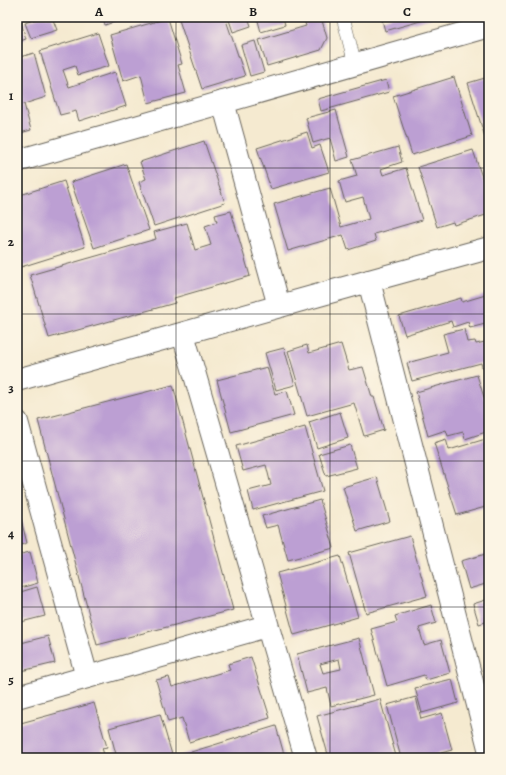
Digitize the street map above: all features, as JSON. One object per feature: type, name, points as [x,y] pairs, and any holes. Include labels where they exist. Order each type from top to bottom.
[{"type":"street","points":[[17,161],[489,26]]},
{"type":"street","points":[[223,102],[279,306]]},
{"type":"street","points":[[17,380],[489,248]]},
{"type":"street","points":[[369,281],[489,748]]},
{"type":"street","points":[[183,334],[306,758]]},
{"type":"street","points":[[17,422],[87,677]]},
{"type":"street","points":[[17,697],[267,626]]},
{"type":"lane","points":[[343,17],[355,64]]},
{"type":"building","points":[[41,17],[52,17],[57,30],[31,38],[25,23]]},
{"type":"building","points":[[102,17],[129,17],[105,25]]},
{"type":"building","points":[[178,17],[225,17],[245,76],[202,89]]},
{"type":"building","points":[[228,17],[248,17],[251,26],[233,32]]},
{"type":"building","points":[[257,17],[283,17],[285,25],[261,32]]},
{"type":"building","points":[[303,17],[321,17],[327,38],[321,50],[267,66],[259,40],[306,26]]},
{"type":"building","points":[[391,17],[435,17],[385,31],[382,20]]},
{"type":"building","points":[[168,18],[182,64],[178,65],[186,93],[148,103],[141,75],[123,81],[110,35]]},
{"type":"building","points":[[21,22],[26,39],[17,42],[17,24]]},
{"type":"building","points":[[98,33],[109,66],[78,75],[75,66],[63,70],[69,87],[115,72],[126,106],[79,121],[76,111],[60,115],[40,51]]},
{"type":"building","points":[[255,41],[264,72],[250,76],[241,45]]},
{"type":"building","points":[[34,53],[46,97],[24,104],[31,130],[17,134],[17,58]]},
{"type":"building","points":[[454,77],[472,136],[412,155],[393,96]]},
{"type":"building","points":[[485,78],[489,89],[489,135],[485,137],[468,83]]},
{"type":"building","points":[[386,80],[389,92],[321,111],[318,99]]},
{"type":"building","points":[[336,110],[349,157],[336,161],[330,138],[313,143],[306,118]]},
{"type":"building","points":[[307,132],[312,148],[320,145],[329,172],[271,189],[257,148]]},
{"type":"building","points":[[204,141],[225,203],[154,226],[139,182],[146,179],[140,162]]},
{"type":"building","points":[[398,147],[402,162],[381,169],[383,175],[406,168],[422,220],[374,234],[376,241],[348,250],[343,235],[288,251],[274,204],[330,188],[341,227],[369,219],[363,197],[345,202],[339,181],[357,176],[352,160]]},
{"type":"building","points":[[473,150],[489,195],[489,214],[454,225],[453,222],[437,227],[418,167]]},
{"type":"building","points":[[126,164],[149,230],[94,248],[71,182]]},
{"type":"building","points":[[64,181],[85,247],[21,267],[17,254],[17,196]]},
{"type":"building","points":[[231,211],[250,276],[174,298],[175,303],[49,338],[30,275],[156,239],[154,232],[187,223],[195,250],[211,245],[205,226],[217,222],[215,215]]},
{"type":"building","points":[[489,294],[489,323],[470,328],[468,322],[453,327],[451,321],[405,335],[399,316],[461,298],[462,302]]},
{"type":"building","points":[[464,329],[467,342],[475,341],[476,344],[489,341],[489,366],[482,367],[481,363],[412,381],[407,363],[448,352],[443,334]]},
{"type":"building","points":[[341,344],[349,370],[363,367],[384,430],[364,436],[354,403],[307,416],[288,351],[307,345],[309,353]]},
{"type":"building","points":[[284,348],[295,385],[276,390],[265,353]]},
{"type":"building","points":[[267,367],[275,394],[287,391],[294,415],[231,432],[217,380]]},
{"type":"building","points":[[477,375],[489,413],[489,431],[465,439],[463,432],[448,436],[446,430],[428,436],[416,392]]},
{"type":"building","points":[[173,385],[233,610],[97,645],[38,420]]},
{"type":"building","points":[[340,412],[348,438],[317,448],[309,422]]},
{"type":"building","points":[[305,427],[323,491],[253,510],[248,491],[271,485],[266,465],[243,471],[236,446]]},
{"type":"building","points":[[489,438],[489,506],[457,515],[434,443],[446,439],[449,450]]},
{"type":"building","points":[[350,445],[357,468],[326,476],[319,454]]},
{"type":"building","points":[[377,477],[390,521],[357,531],[343,487]]},
{"type":"building","points":[[320,500],[334,548],[288,560],[278,525],[266,528],[262,516]]},
{"type":"building","points":[[17,512],[19,512],[27,543],[17,546]]},
{"type":"building","points":[[410,536],[427,596],[366,613],[349,553]]},
{"type":"building","points":[[30,552],[38,583],[17,589],[17,555]]},
{"type":"building","points":[[489,553],[489,583],[469,589],[461,561]]},
{"type":"building","points":[[340,556],[358,617],[294,635],[277,573]]},
{"type":"building","points":[[37,587],[45,616],[17,623],[17,593]]},
{"type":"building","points":[[489,599],[489,621],[479,624],[473,604]]},
{"type":"building","points":[[431,605],[436,623],[419,628],[424,645],[441,640],[450,673],[426,680],[424,675],[387,686],[371,629],[397,622],[395,616]]},
{"type":"building","points":[[48,636],[55,663],[17,672],[17,644]]},
{"type":"building","points":[[359,638],[374,695],[331,706],[327,688],[307,693],[297,654]],"holes":[[[339,659],[341,669],[323,673],[320,664]]]},
{"type":"building","points":[[251,657],[270,718],[189,742],[182,718],[168,722],[156,680],[169,677],[172,687],[230,670],[228,664]]},
{"type":"building","points":[[452,679],[458,703],[422,713],[415,688]]},
{"type":"building","points":[[416,697],[421,719],[442,713],[452,750],[422,758],[401,758],[387,705]]},
{"type":"building","points":[[380,699],[396,756],[390,758],[329,758],[317,716]]},
{"type":"building","points":[[94,703],[107,747],[102,748],[105,758],[18,758],[17,724]]},
{"type":"building","points":[[160,714],[173,758],[117,758],[109,728]]},
{"type":"building","points":[[276,726],[285,758],[179,758],[178,756]]}]
